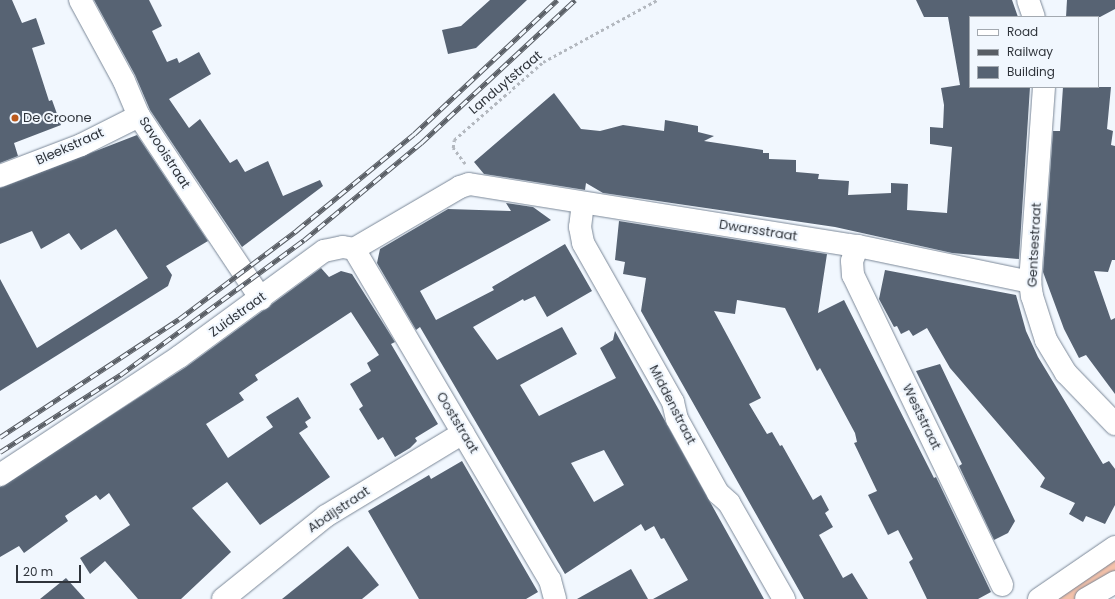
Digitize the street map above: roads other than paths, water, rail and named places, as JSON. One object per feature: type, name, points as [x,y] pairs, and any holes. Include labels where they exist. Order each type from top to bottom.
[{"type":"street","name":"Savooistraat","points":[[80,0],[139,116],[261,299]]},
{"type":"street","points":[[1028,0],[1034,16]]},
{"type":"street","name":"Gentsestraat","points":[[1044,88],[1030,282],[1046,340],[1066,373],[1115,424]]},
{"type":"street","name":"Bleekstraat","points":[[0,176],[81,145],[139,116]]},
{"type":"street","name":"Dwarsstraat","points":[[354,249],[460,187],[484,186],[582,203],[858,246],[1030,282]]},
{"type":"street","name":"Middenstraat","points":[[582,203],[580,227],[583,243],[673,402],[678,419],[715,486],[729,502],[784,599]]},
{"type":"street","name":"Weststraat","points":[[858,246],[852,261],[853,275],[1002,585]]},
{"type":"street","name":"Zuidstraat","points":[[0,475],[111,403],[261,299],[324,250],[343,247],[354,249]]},
{"type":"street","name":"Ooststraat","points":[[354,249],[550,580],[555,599]]},
{"type":"street","name":"Abdijstraat","points":[[223,599],[326,516],[462,433]]},
{"type":"street","points":[[1039,599],[1115,547]]},
{"type":"street","points":[[1086,599],[1115,582]]},
{"type":"railway","points":[[0,437],[179,319],[297,230],[414,134],[557,0]]},
{"type":"railway","points":[[0,452],[120,375],[304,240],[421,143],[575,0]]},
{"type":"place","name":"De Croone","points":[[15,118]]}]
